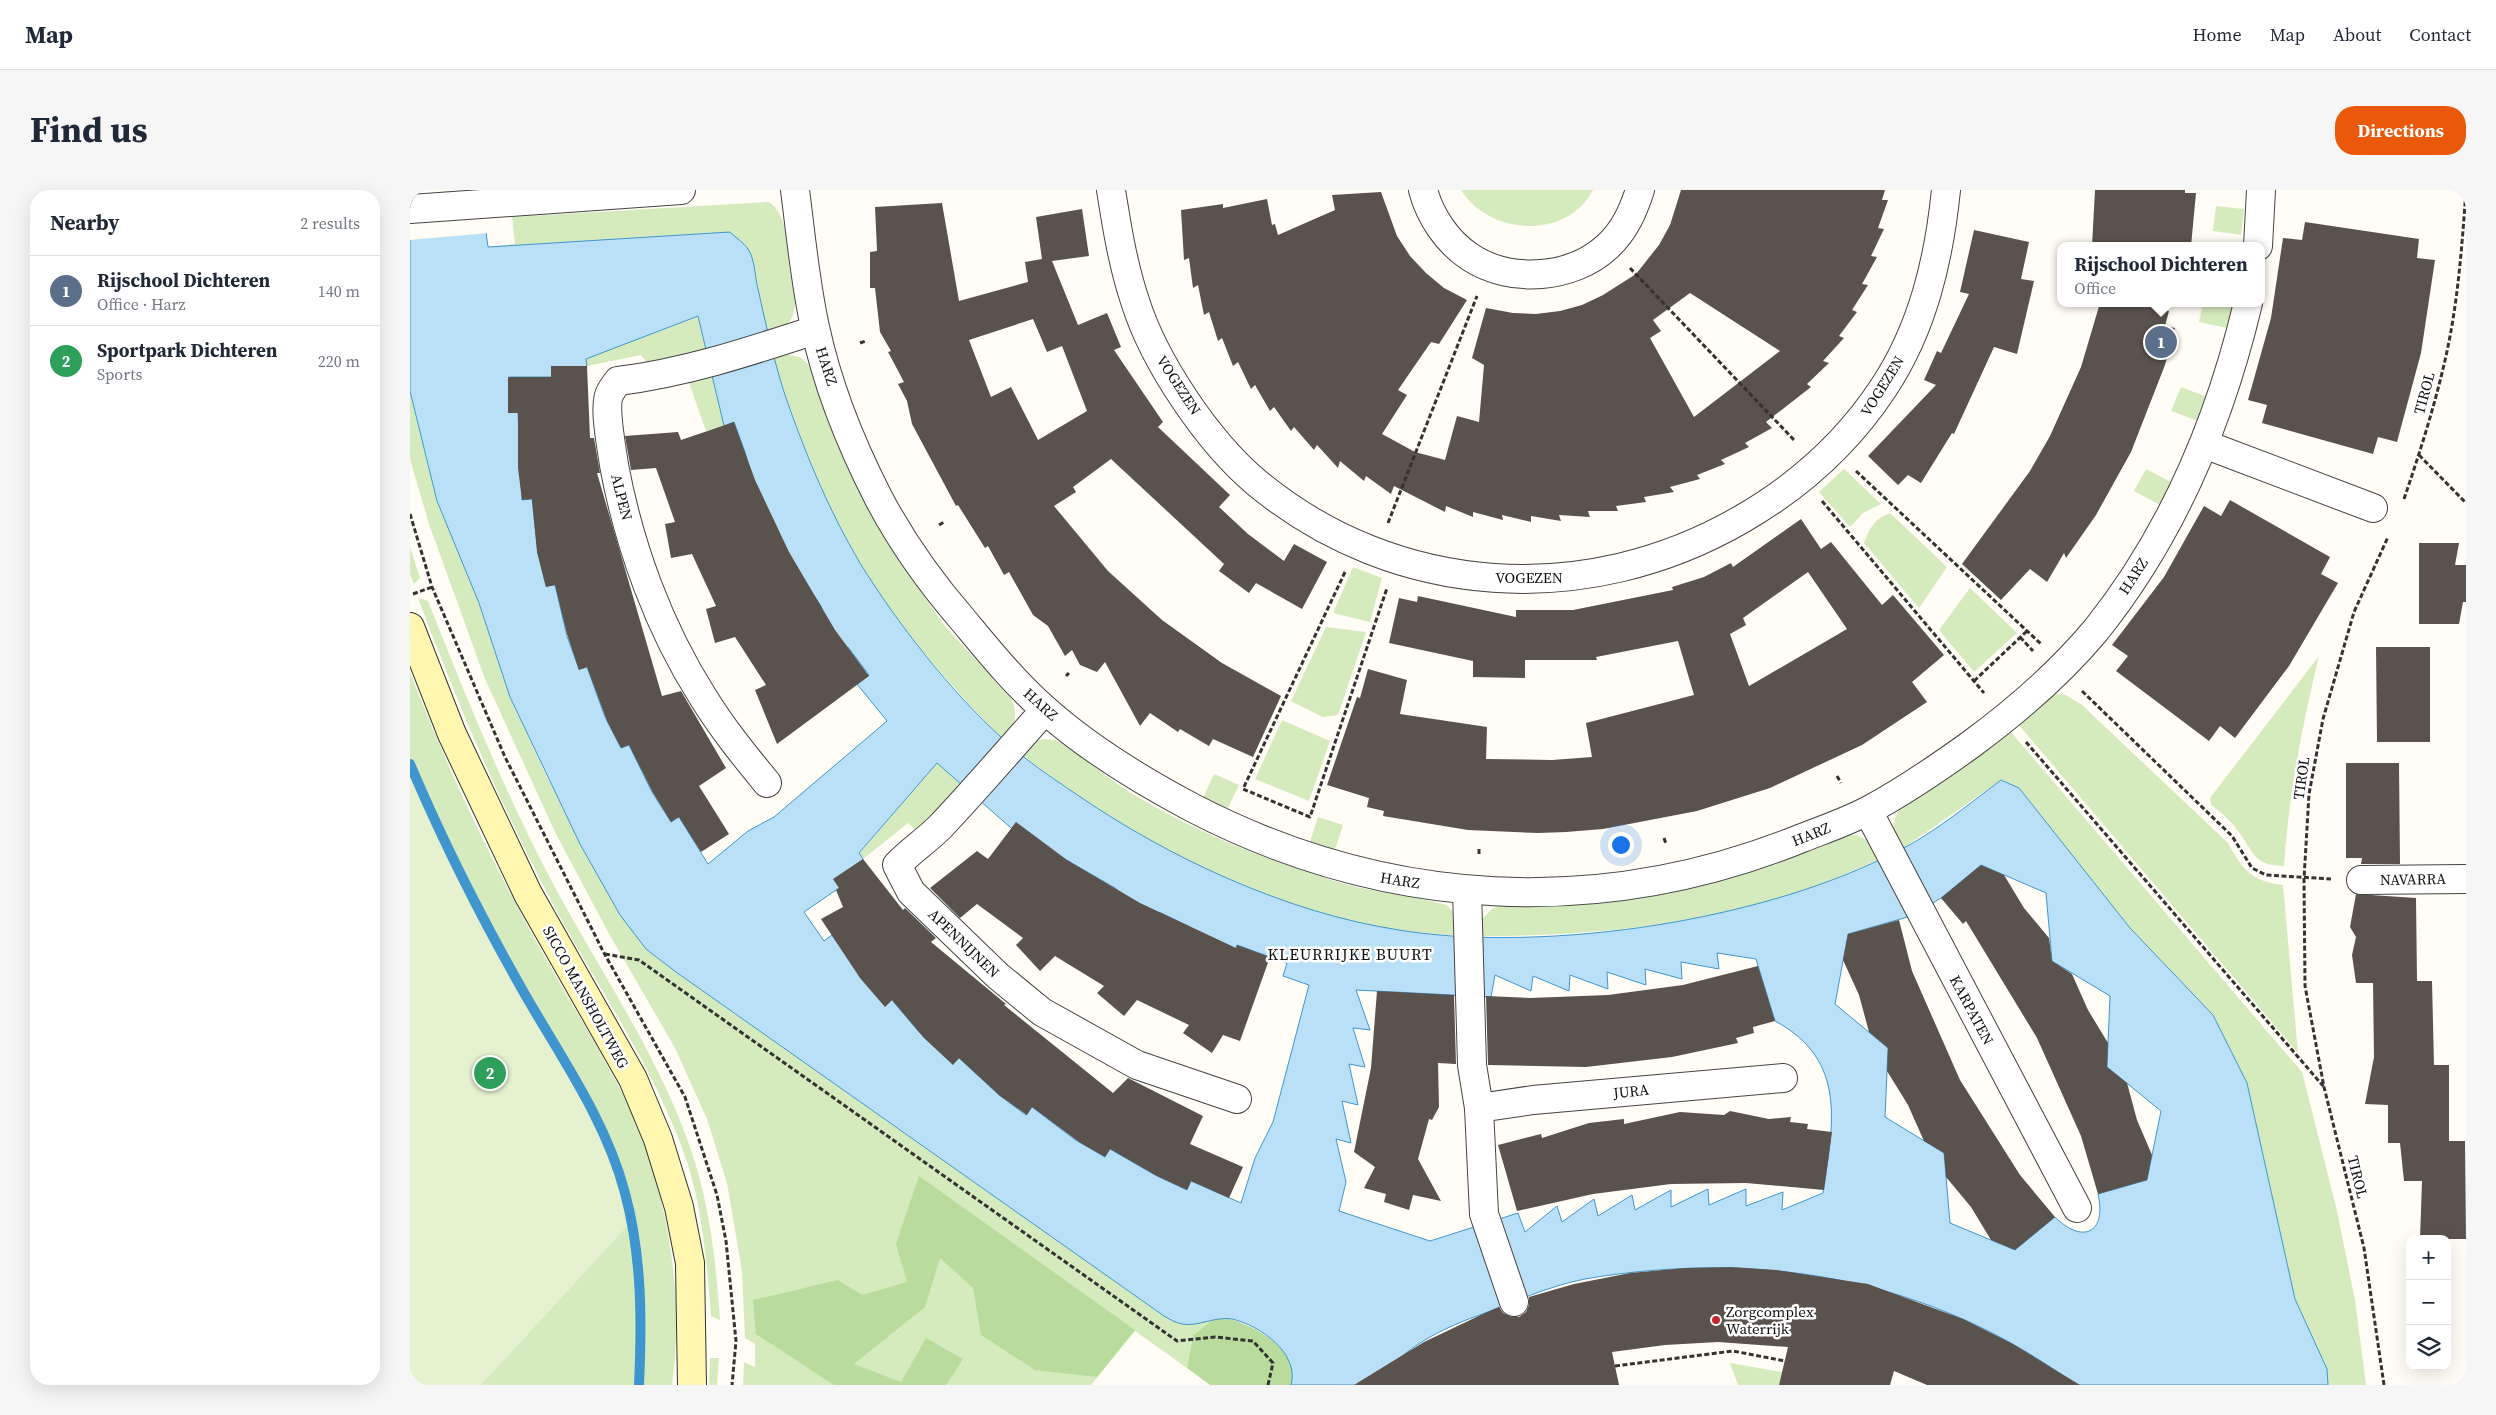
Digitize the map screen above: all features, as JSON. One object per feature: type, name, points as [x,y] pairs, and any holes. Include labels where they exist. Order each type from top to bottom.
[{"type":"street","points":[[410,208],[681,190]]},
{"type":"street","name":"HARZ","points":[[795,190],[815,330],[844,422],[879,499],[906,544],[945,599],[1001,665],[1045,710],[1126,770],[1225,825],[1340,867],[1378,877],[1467,890],[1520,892],[1620,887],[1692,874],[1769,852],[1868,811],[1932,772],[2006,719],[2094,632],[2129,584],[2182,493],[2204,444],[2221,400],[2247,307]]},
{"type":"street","name":"VOGEZEN","points":[[1110,190],[1122,256],[1136,304],[1156,349],[1184,397],[1215,438],[1255,481],[1290,507],[1330,532],[1377,552],[1467,575],[1504,579],[1548,579],[1590,575],[1634,566],[1714,535],[1759,509],[1818,465],[1857,424],[1885,385],[1914,331],[1930,281],[1941,237],[1946,190]]},
{"type":"street","points":[[1422,190],[1443,232],[1470,257],[1504,272],[1541,275],[1577,266],[1608,246],[1631,216],[1640,190]]},
{"type":"street","points":[[2258,242],[2261,190]]},
{"type":"street","name":"ALPEN","points":[[767,783],[734,742],[703,697],[677,650],[652,597],[620,494],[608,432],[609,395],[618,381],[650,377],[706,363],[815,330]]},
{"type":"street","points":[[2204,444],[2373,508]]},
{"type":"street","name":"SICCO MANSHOLTWEG","points":[[410,627],[452,734],[528,894],[633,1079],[658,1138],[679,1206],[690,1263],[692,1385]]},
{"type":"street","name":"APENNIJNEN","points":[[1045,710],[970,796],[928,840],[910,852],[897,865],[911,892],[998,976],[1042,1012],[1137,1064],[1237,1099]]},
{"type":"street","name":"KARPATEN","points":[[1868,811],[2077,1208]]},
{"type":"street","name":"NAVARRA","points":[[2361,880],[2466,878]]},
{"type":"street","points":[[1467,890],[1470,930],[1472,1065],[1479,1108],[1486,1222],[1514,1302]]},
{"type":"street","name":"JURA","points":[[1479,1108],[1542,1099],[1783,1078]]},
{"type":"path","name":"TIROL","points":[[2401,509],[2419,455],[2446,353],[2461,258],[2466,190]]},
{"type":"path","points":[[1608,246],[1818,465],[2040,643]]},
{"type":"path","points":[[1377,552],[1244,789],[1310,817],[1377,552],[1489,265]]},
{"type":"path","points":[[860,343],[866,341]]},
{"type":"path","points":[[2419,455],[2466,503]]},
{"type":"path","points":[[1818,465],[1983,693]]},
{"type":"path","points":[[939,525],[944,522]]},
{"type":"path","name":"TIROL","points":[[2384,1385],[2364,1248],[2324,1087],[2305,986],[2304,878],[2309,794],[2322,719],[2354,612],[2390,535]]},
{"type":"path","points":[[410,596],[432,587]]},
{"type":"path","points":[[1974,681],[2027,631]]},
{"type":"path","points":[[2058,668],[2232,836],[2252,868],[2266,875],[2304,878]]},
{"type":"path","points":[[2006,719],[2324,1087]]},
{"type":"path","points":[[1837,776],[1840,783]]},
{"type":"path","points":[[1664,838],[1666,844]]},
{"type":"path","points":[[1479,849],[1480,856]]},
{"type":"path","points":[[604,953],[639,960],[1176,1341],[1215,1337],[1253,1341],[1273,1363],[1268,1385]]},
{"type":"path","points":[[1615,1366],[1733,1351],[1785,1362]]},
{"type":"green space","points":[[1461,190],[1593,190],[1581,206],[1565,218],[1547,224],[1527,226],[1508,223],[1490,216],[1474,205]]},
{"type":"green space","points":[[768,202],[775,208],[785,230],[789,245],[796,297],[794,312],[789,322],[768,334],[749,250],[475,272],[486,233],[488,247],[515,244],[512,217]]},
{"type":"green space","points":[[2216,206],[2244,209],[2241,235],[2213,231]]},
{"type":"green space","points":[[2202,307],[2232,307],[2227,328],[2199,322]]},
{"type":"green space","points":[[698,316],[706,351],[701,350],[648,364],[641,355],[587,366],[585,359]]},
{"type":"green space","points":[[779,353],[800,357],[808,364],[860,492],[898,559],[944,625],[1011,698],[1015,715],[1013,725],[1003,740],[927,656],[891,610],[860,563],[833,513],[800,436],[773,356]]},
{"type":"green space","points":[[712,372],[724,426],[706,431],[688,380]]},
{"type":"green space","points":[[2181,387],[2207,397],[2198,421],[2171,411]]},
{"type":"green space","points":[[410,391],[437,501],[479,603],[510,697],[547,777],[646,949],[1164,1316],[1182,1324],[1214,1319],[1193,1335],[1187,1368],[1135,1331],[1091,1385],[743,1385],[744,1362],[755,1367],[755,1344],[745,1338],[742,1271],[727,1183],[707,1119],[675,1048],[608,932],[556,834],[485,679],[429,524],[410,459]]},
{"type":"green space","points":[[1844,469],[1881,504],[1863,513],[1850,527],[1819,492]]},
{"type":"green space","points":[[2146,469],[2171,482],[2160,505],[2134,491]]},
{"type":"green space","points":[[1890,513],[1947,567],[1919,608],[1864,543],[1873,525],[1880,518]]},
{"type":"green space","points":[[410,547],[420,578],[414,584],[410,574]]},
{"type":"green space","points":[[1353,567],[1382,578],[1370,622],[1333,613]]},
{"type":"green space","points":[[1970,588],[2017,633],[1974,672],[1939,630]]},
{"type":"green space","points":[[418,598],[428,601],[485,741],[516,810],[550,878],[645,1046],[678,1115],[698,1171],[703,1192],[714,1256],[720,1320],[711,1316],[701,1221],[688,1165],[674,1127],[639,1055],[559,915],[506,810],[475,740]]},
{"type":"green space","points":[[1326,627],[1366,632],[1338,715],[1323,717],[1291,701]]},
{"type":"green space","points":[[2319,656],[2297,760],[2284,866],[2274,865],[2266,863],[2255,856],[2231,823],[2211,805],[2210,798]]},
{"type":"green space","points":[[410,672],[445,758],[499,871],[533,936],[618,1084],[637,1123],[658,1187],[671,1252],[676,1318],[672,1385],[410,1385]]},
{"type":"green space","points":[[2050,693],[2066,695],[2082,705],[2228,843],[2238,860],[2249,873],[2263,881],[2283,885],[2298,1053],[2018,724]]},
{"type":"green space","points":[[1282,720],[1330,741],[1309,801],[1255,779]]},
{"type":"green space","points":[[2010,731],[2302,1072],[2337,1211],[2355,1300],[2366,1385],[2328,1385],[2327,1369],[2295,1299],[2213,1015],[2130,928],[2019,788],[2001,780],[1902,849],[1892,830],[1898,810]]},
{"type":"green space","points":[[1044,739],[1055,740],[1064,744],[1131,793],[1178,819],[1227,842],[1303,871],[1343,883],[1447,905],[1456,915],[1458,935],[1400,930],[1341,918],[1283,900],[1226,878],[1171,851],[1118,821],[1021,754],[1034,741]]},
{"type":"green space","points":[[937,763],[963,785],[918,832],[908,823],[863,859],[859,854]]},
{"type":"green space","points":[[410,764],[463,883],[483,922],[569,1067],[588,1104],[606,1142],[620,1181],[631,1222],[481,1385],[410,1385]]},
{"type":"green space","points":[[1214,774],[1239,785],[1227,810],[1203,798]]},
{"type":"green space","points":[[1318,817],[1343,825],[1335,850],[1310,842]]},
{"type":"green space","points":[[1855,835],[1868,841],[1881,859],[1812,887],[1751,906],[1713,915],[1636,928],[1559,934],[1481,936],[1481,920],[1492,909],[1502,905],[1521,907],[1592,903],[1677,890],[1774,865],[1846,836]]},
{"type":"green space","points":[[919,1176],[1135,1330],[1097,1377],[1035,1370],[981,1335],[973,1288],[940,1258],[925,1307],[854,1364],[901,1382],[926,1338],[963,1359],[946,1385],[834,1385],[756,1334],[753,1300],[838,1280],[862,1295],[907,1282],[896,1244]]},
{"type":"green space","points":[[1214,1319],[1229,1319],[1243,1324],[1276,1343],[1290,1362],[1292,1373],[1291,1385],[1210,1385],[1187,1368],[1193,1335]]},
{"type":"green space","points":[[710,1358],[719,1358],[717,1385],[709,1385]]},
{"type":"green space","points":[[1730,1363],[1782,1372],[1779,1385],[1738,1385]]},
{"type":"water","points":[[410,190],[485,225],[488,247],[730,232],[746,247],[752,258],[767,329],[785,395],[809,460],[838,523],[860,563],[908,633],[964,700],[1011,747],[1029,761],[1112,818],[1150,840],[1230,880],[1314,911],[1357,922],[1432,934],[1501,938],[1608,932],[1675,922],[1761,903],[1817,886],[1871,864],[1925,836],[2001,780],[2019,788],[2130,928],[2213,1015],[2247,1083],[2295,1299],[2327,1369],[2328,1385],[2076,1385],[2020,1348],[1963,1319],[1903,1297],[1842,1281],[1779,1271],[1716,1268],[1651,1271],[1571,1282],[1530,1295],[1431,1336],[1362,1385],[1291,1385],[1292,1373],[1289,1362],[1275,1342],[1265,1334],[1243,1322],[1232,1319],[1226,1318],[1188,1325],[1177,1323],[1164,1316],[646,949],[620,915],[580,844],[510,697],[479,603],[437,501],[410,391]],"holes":[[[698,316],[724,426],[734,422],[746,455],[754,505],[821,606],[837,655],[848,647],[869,675],[857,684],[887,721],[774,817],[748,831],[708,864],[679,817],[671,822],[652,792],[629,745],[621,748],[605,717],[587,667],[579,669],[567,636],[555,585],[546,586],[538,553],[532,499],[522,500],[518,413],[509,377],[551,377],[587,366],[586,359]],[[937,763],[1011,828],[1115,888],[1155,919],[1159,912],[1190,927],[1233,955],[1237,945],[1287,963],[1283,976],[1309,985],[1273,1122],[1255,1158],[1241,1203],[1191,1181],[1187,1190],[1155,1175],[1110,1149],[1105,1157],[1074,1139],[1032,1107],[1026,1115],[998,1094],[959,1058],[953,1064],[919,1032],[892,1000],[862,979],[832,935],[824,941],[804,912],[839,888],[863,859],[859,853]],[[1981,865],[2046,893],[2052,961],[2110,996],[2107,1067],[2161,1111],[2147,1180],[2098,1194],[2099,1218],[2090,1231],[2074,1230],[2055,1217],[2015,1250],[1950,1223],[1944,1153],[1885,1117],[1888,1048],[1835,1004],[1848,934],[1911,916],[1941,898]],[[1717,953],[1756,959],[1775,1021],[1798,1037],[1815,1055],[1825,1075],[1830,1096],[1831,1119],[1830,1143],[1823,1193],[1782,1210],[1783,1192],[1746,1206],[1746,1189],[1709,1205],[1708,1189],[1671,1207],[1671,1190],[1635,1210],[1632,1195],[1598,1216],[1594,1199],[1562,1222],[1557,1206],[1525,1232],[1518,1213],[1430,1241],[1339,1211],[1346,1182],[1336,1139],[1351,1143],[1342,1101],[1358,1105],[1349,1064],[1365,1067],[1353,1028],[1370,1030],[1356,990],[1491,997],[1495,975],[1531,991],[1533,976],[1569,991],[1570,975],[1608,989],[1607,972],[1646,985],[1645,969],[1682,979],[1681,962],[1719,969]]]},
{"type":"pier","points":[[410,190],[469,190],[487,224],[489,233],[410,240]]},
{"type":"building","points":[[1681,190],[1885,190],[1882,200],[1888,200],[1878,228],[1884,229],[1871,256],[1877,257],[1862,284],[1868,285],[1852,310],[1857,312],[1839,336],[1844,338],[1823,361],[1829,363],[1807,384],[1811,387],[1766,422],[1772,428],[1745,443],[1749,447],[1721,460],[1725,464],[1697,475],[1700,479],[1670,487],[1674,492],[1644,497],[1646,502],[1616,506],[1618,511],[1588,511],[1590,517],[1559,515],[1561,521],[1531,516],[1531,522],[1502,515],[1503,520],[1473,512],[1473,517],[1446,506],[1445,512],[1394,486],[1391,494],[1366,476],[1364,481],[1340,461],[1338,468],[1317,445],[1314,450],[1294,427],[1291,431],[1274,407],[1270,411],[1255,385],[1251,389],[1238,362],[1233,366],[1222,338],[1218,341],[1209,312],[1204,315],[1198,285],[1193,288],[1189,258],[1184,260],[1181,210],[1223,204],[1223,208],[1267,199],[1272,225],[1275,224],[1278,235],[1335,210],[1332,195],[1381,192],[1397,236],[1410,256],[1444,288],[1467,300],[1439,344],[1431,342],[1398,390],[1407,395],[1382,434],[1415,452],[1445,460],[1457,416],[1479,422],[1484,365],[1472,358],[1486,308],[1513,313],[1536,314],[1560,311],[1582,305],[1603,295],[1636,274],[1659,245],[1670,225]],"holes":[[[1690,293],[1780,351],[1694,417],[1650,338],[1661,331],[1653,320]]]},
{"type":"building","points":[[2095,190],[2185,190],[2185,193],[2196,193],[2191,242],[2092,242]]},
{"type":"building","points":[[942,203],[959,301],[1028,282],[1025,262],[1042,259],[1036,217],[1082,209],[1089,256],[1052,261],[1078,325],[1107,313],[1121,347],[1114,350],[1163,422],[1158,427],[1230,495],[1219,507],[1248,534],[1284,561],[1294,544],[1327,562],[1302,609],[1256,583],[1249,593],[1219,571],[1224,564],[1111,459],[1073,487],[1076,492],[1054,506],[1108,571],[1162,620],[1222,663],[1281,696],[1253,757],[1213,739],[1209,746],[1180,729],[1178,732],[1150,713],[1140,726],[1105,662],[1097,672],[1080,665],[1072,650],[1065,656],[1048,626],[1033,615],[1009,572],[1004,575],[988,546],[985,548],[958,505],[956,506],[912,424],[907,401],[898,384],[904,382],[888,352],[891,351],[880,332],[875,288],[870,288],[870,252],[877,251],[875,207]],"holes":[[[1033,319],[1047,352],[1062,346],[1087,411],[1038,440],[1011,387],[991,397],[969,340]]]},
{"type":"building","points":[[2305,222],[2419,239],[2417,258],[2435,260],[2421,353],[2397,442],[2378,437],[2373,454],[2262,423],[2267,405],[2248,400],[2271,318],[2283,238],[2302,240]]},
{"type":"building","points":[[1974,230],[2029,242],[2021,279],[2034,281],[2017,354],[1994,347],[1954,434],[1952,433],[1921,483],[1908,475],[1898,485],[1868,456],[1936,385],[1924,380],[1937,351],[1941,353],[1969,294],[1960,292]]},
{"type":"building","points":[[2099,307],[2151,307],[2169,311],[2165,326],[2175,328],[2165,365],[2131,452],[2096,515],[2066,558],[2064,553],[2047,582],[2030,569],[2001,600],[1962,564],[2030,471],[2050,436],[2081,367]]},
{"type":"building","points":[[551,366],[587,366],[590,438],[594,438],[600,473],[597,473],[662,696],[681,691],[726,768],[699,786],[729,834],[701,852],[679,817],[671,822],[652,791],[629,745],[621,748],[607,721],[587,667],[579,670],[567,634],[555,585],[546,587],[537,552],[532,499],[522,500],[518,468],[518,413],[508,413],[508,377],[551,377]]},
{"type":"building","points":[[734,422],[755,480],[789,552],[835,630],[869,676],[777,744],[755,690],[766,685],[735,637],[715,643],[706,609],[716,606],[692,554],[671,558],[665,524],[675,522],[656,468],[631,470],[625,436],[678,432],[681,440]]},
{"type":"building","points":[[2230,500],[2330,557],[2321,574],[2338,583],[2289,666],[2235,738],[2220,726],[2209,741],[2116,671],[2128,656],[2112,645],[2164,577],[2204,506],[2221,516]]},
{"type":"building","points":[[1801,519],[1821,549],[1831,542],[1882,605],[1893,595],[1944,655],[1912,682],[1927,702],[1862,745],[1770,788],[1697,811],[1603,829],[1538,833],[1468,830],[1383,816],[1384,811],[1367,807],[1369,798],[1327,785],[1357,697],[1360,698],[1368,669],[1407,680],[1400,714],[1487,727],[1486,759],[1552,760],[1592,757],[1586,723],[1694,695],[1678,641],[1596,657],[1597,660],[1525,660],[1525,678],[1473,677],[1473,661],[1389,643],[1399,598],[1417,602],[1418,596],[1516,617],[1516,610],[1573,610],[1673,590],[1672,587],[1704,577],[1731,563],[1733,567]],"holes":[[[1808,572],[1847,629],[1749,686],[1730,634],[1746,625],[1743,618]]]},
{"type":"building","points":[[2419,543],[2459,543],[2455,565],[2466,565],[2466,602],[2463,602],[2459,624],[2419,624]]},
{"type":"building","points":[[2376,647],[2430,647],[2430,742],[2377,742]]},
{"type":"building","points":[[2346,763],[2399,763],[2400,864],[2361,864],[2362,858],[2346,858]]},
{"type":"building","points":[[1016,822],[1067,860],[1140,903],[1236,948],[1237,945],[1270,957],[1240,1041],[1223,1035],[1212,1053],[1183,1033],[1189,1025],[1137,1000],[1124,1016],[1097,993],[1104,986],[1055,956],[1040,971],[1016,945],[1023,938],[977,904],[960,918],[930,888],[977,851],[988,859]]},
{"type":"building","points":[[863,859],[903,910],[905,908],[936,938],[931,942],[1006,1004],[1004,1005],[1113,1093],[1128,1078],[1203,1116],[1190,1144],[1243,1167],[1229,1198],[1191,1181],[1187,1190],[1157,1176],[1110,1149],[1105,1157],[1079,1142],[1032,1107],[1027,1115],[1000,1096],[959,1058],[953,1065],[924,1038],[892,1000],[885,1007],[860,978],[821,919],[843,907],[836,890],[839,888],[833,879]]},
{"type":"building","points":[[1981,865],[2004,875],[2024,908],[2049,938],[2052,961],[2072,974],[2088,1010],[2108,1043],[2107,1067],[2127,1083],[2137,1120],[2152,1155],[2147,1180],[2098,1194],[2081,1136],[2037,1038],[1966,921],[1963,924],[1941,898]]},
{"type":"building","points":[[2356,894],[2416,898],[2417,981],[2432,981],[2434,1065],[2449,1065],[2449,1141],[2465,1141],[2466,1239],[2451,1239],[2451,1235],[2420,1235],[2422,1181],[2404,1181],[2400,1143],[2388,1143],[2388,1105],[2365,1104],[2374,1057],[2373,983],[2356,983],[2352,955],[2356,937],[2350,927]]},
{"type":"building","points":[[1899,920],[1912,971],[1960,1080],[2020,1175],[2055,1217],[2015,1250],[1991,1240],[1971,1207],[1946,1177],[1944,1153],[1924,1141],[1908,1105],[1887,1071],[1888,1048],[1869,1032],[1859,995],[1843,960],[1848,934]]},
{"type":"building","points":[[1758,966],[1775,1021],[1753,1027],[1754,1033],[1736,1038],[1738,1043],[1672,1057],[1586,1067],[1488,1065],[1486,996],[1530,998],[1608,995],[1683,985]]},
{"type":"building","points":[[1377,991],[1454,995],[1456,1064],[1438,1063],[1439,1107],[1432,1120],[1429,1119],[1418,1159],[1441,1201],[1413,1195],[1409,1210],[1384,1202],[1386,1194],[1364,1188],[1375,1167],[1354,1152],[1371,1068]]},
{"type":"building","points":[[1730,1111],[1769,1119],[1791,1117],[1790,1122],[1808,1124],[1807,1129],[1832,1132],[1824,1190],[1746,1183],[1671,1184],[1593,1194],[1517,1211],[1498,1145],[1541,1134],[1542,1138],[1589,1123],[1624,1119],[1624,1124],[1680,1112],[1724,1115]]},
{"type":"building","name":"Zorgcomplex Waterrijk","points":[[1731,1267],[1776,1270],[1868,1284],[1963,1319],[2013,1344],[2080,1385],[1927,1385],[1894,1371],[1890,1385],[1779,1385],[1788,1347],[1718,1342],[1665,1345],[1612,1352],[1619,1385],[1354,1385],[1424,1342],[1499,1307],[1503,1313],[1511,1317],[1519,1317],[1526,1312],[1529,1305],[1529,1297],[1574,1284],[1630,1273],[1686,1268]]},
{"type":"waterway","points":[[410,764],[449,851],[477,907],[523,991],[581,1089],[617,1166],[631,1217],[638,1265],[640,1289],[639,1385]]},
{"type":"place","name":"Rijschool Dichteren","points":[[2161,342]]},
{"type":"place","name":"Sportpark Dichteren","points":[[490,1073]]},
{"type":"place","name":"Zorgcomplex Waterrijk","points":[[1716,1320]]},
{"type":"district","name":"KLEURRIJKE BUURT","points":[[1350,954]]}]
